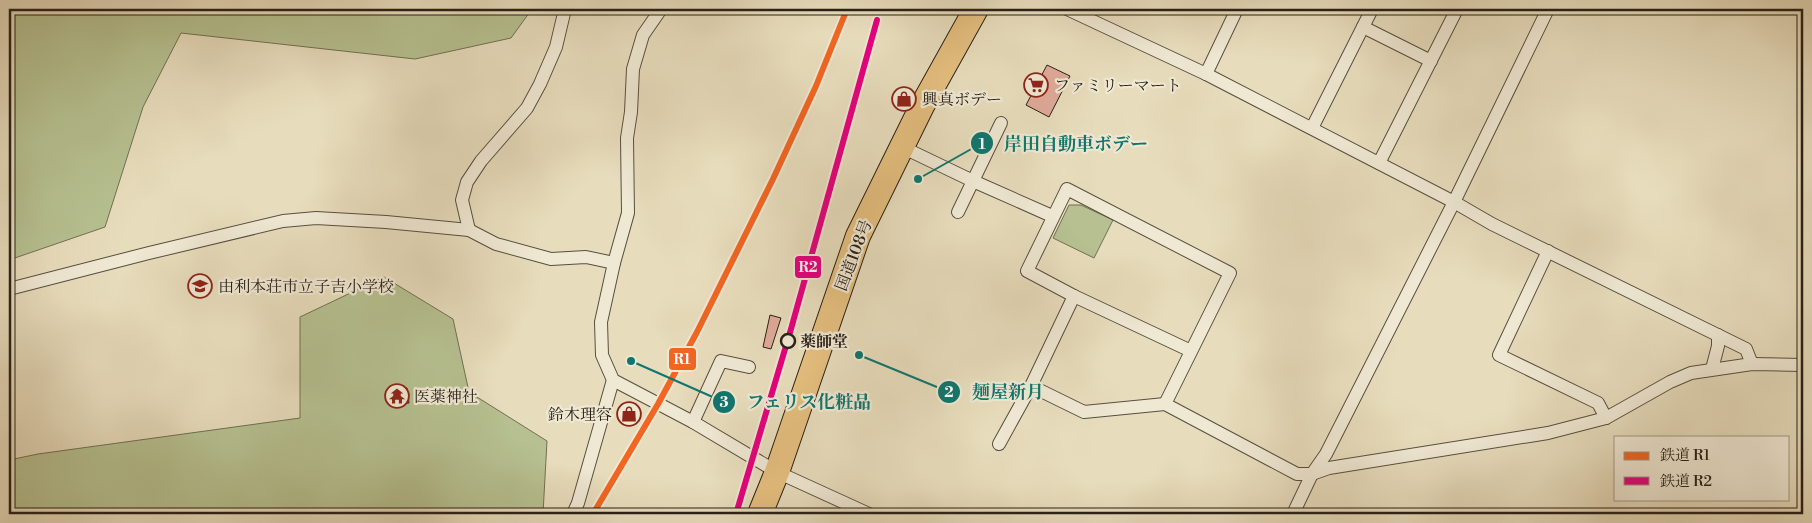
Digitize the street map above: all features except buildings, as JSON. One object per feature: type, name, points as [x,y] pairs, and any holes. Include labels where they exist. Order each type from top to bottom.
[{"type":"highway","name":"国道108号","points":[[760,514],[777,472],[858,236],[922,106],[976,9]]},
{"type":"street","points":[[469,230],[462,200],[467,182],[482,161],[527,108],[556,47],[565,9]]},
{"type":"street","points":[[661,9],[643,35],[633,69],[631,112],[627,138],[628,213],[614,263],[601,322],[602,355],[613,380],[693,422],[777,472],[868,514]]},
{"type":"street","points":[[1067,9],[1206,74],[1454,202],[1492,224],[1746,348],[1752,364]]},
{"type":"street","points":[[1206,74],[1237,9]]},
{"type":"street","points":[[1312,128],[1372,9]]},
{"type":"street","points":[[1379,163],[1457,9]]},
{"type":"street","points":[[1293,514],[1312,474],[1326,454],[1454,202],[1548,9]]},
{"type":"street","points":[[1363,27],[1431,61]]},
{"type":"street","points":[[958,212],[1001,123]]},
{"type":"street","points":[[902,147],[1052,216]]},
{"type":"street","points":[[1165,404],[1230,273],[1067,189],[1052,216],[1027,271],[1074,296],[1191,351]]},
{"type":"street","points":[[9,289],[282,221],[316,218],[469,230],[496,244],[551,259],[586,257],[614,263]]},
{"type":"street","points":[[1548,252],[1499,355],[1598,403],[1606,418]]},
{"type":"street","points":[[999,444],[1031,386],[1074,296]]},
{"type":"street","points":[[1712,369],[1718,346],[1718,335]]},
{"type":"street","points":[[693,422],[722,361],[749,366]]},
{"type":"street","points":[[1031,386],[1084,412],[1165,404],[1297,474],[1312,474],[1329,468],[1548,434],[1606,418],[1670,382],[1691,373],[1752,364],[1803,365]]},
{"type":"street","points":[[573,514],[578,503],[613,380]]},
{"type":"green space","points":[[9,9],[532,9],[511,38],[415,59],[181,33],[143,107],[105,227],[9,260]]},
{"type":"green space","points":[[1069,205],[1081,205],[1113,220],[1094,258],[1053,238]]},
{"type":"green space","points":[[384,277],[453,319],[469,392],[547,441],[543,514],[9,514],[9,460],[38,454],[300,418],[300,317]]},
{"type":"rail line","name":"R1","points":[[593,514],[658,404],[697,332],[773,179],[816,86],[847,9]]},
{"type":"rail line","name":"R2","points":[[736,514],[791,329],[877,20]]},
{"type":"place","name":"ファミリーマート","points":[[1036,85]]},
{"type":"place","name":"興真ボデー","points":[[904,99]]},
{"type":"place","name":"岸田自動車ボデー","points":[[918,179]]},
{"type":"place","name":"由利本荘市立子吉小学校","points":[[200,286]]},
{"type":"place","name":"薬師堂","points":[[788,341]]},
{"type":"place","name":"麺屋新月","points":[[859,355]]},
{"type":"place","name":"フェリス化粧品","points":[[631,361]]},
{"type":"place","name":"医薬神社","points":[[397,396]]},
{"type":"place","name":"鈴木理容","points":[[629,414]]}]
